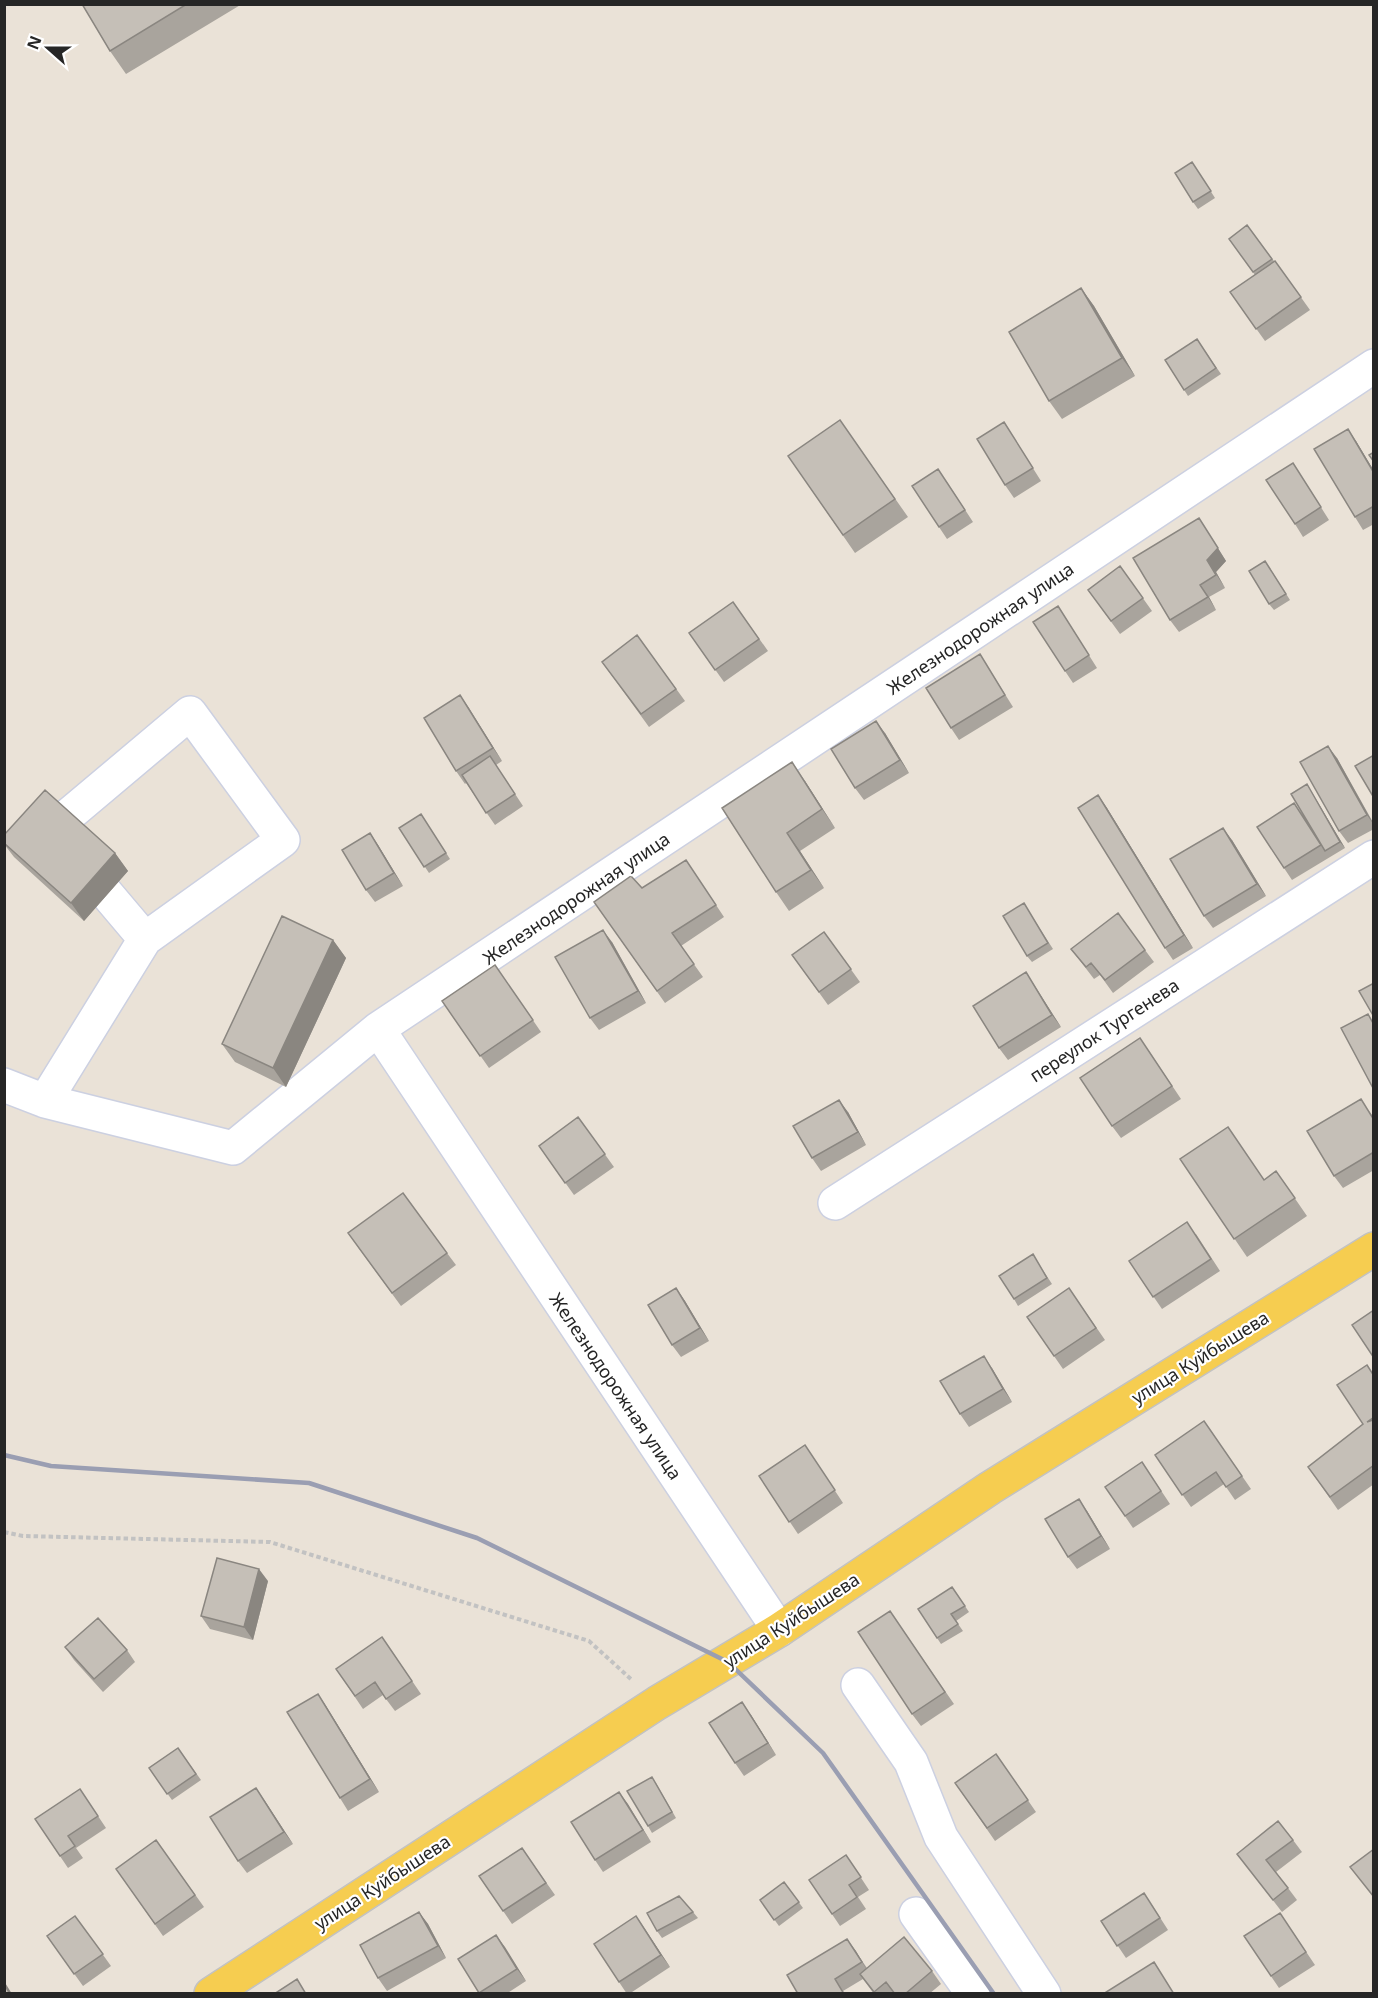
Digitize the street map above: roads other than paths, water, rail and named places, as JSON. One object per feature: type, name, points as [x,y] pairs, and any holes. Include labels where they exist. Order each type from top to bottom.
[{"type":"main road","name":"улица Куйбышева","points":[[211,1994],[657,1703],[778,1630],[990,1488],[1374,1249]]},
{"type":"street","name":"Железнодорожная улица","points":[[778,1630],[378,1029],[1374,366]]},
{"type":"street","points":[[45,1101],[145,939],[283,840],[190,713],[52,829],[145,939]]},
{"type":"street","name":"переулок Тургенева","points":[[835,1203],[1374,857]]},
{"type":"street","points":[[4,1085],[45,1101],[233,1148],[378,1029]]},
{"type":"street","points":[[858,1685],[911,1762],[941,1837],[1044,1994]]},
{"type":"street","points":[[916,1914],[974,1994]]},
{"type":"railway","points":[[4,1455],[51,1466],[309,1483],[477,1538],[728,1662],[823,1753],[994,1994]]}]
